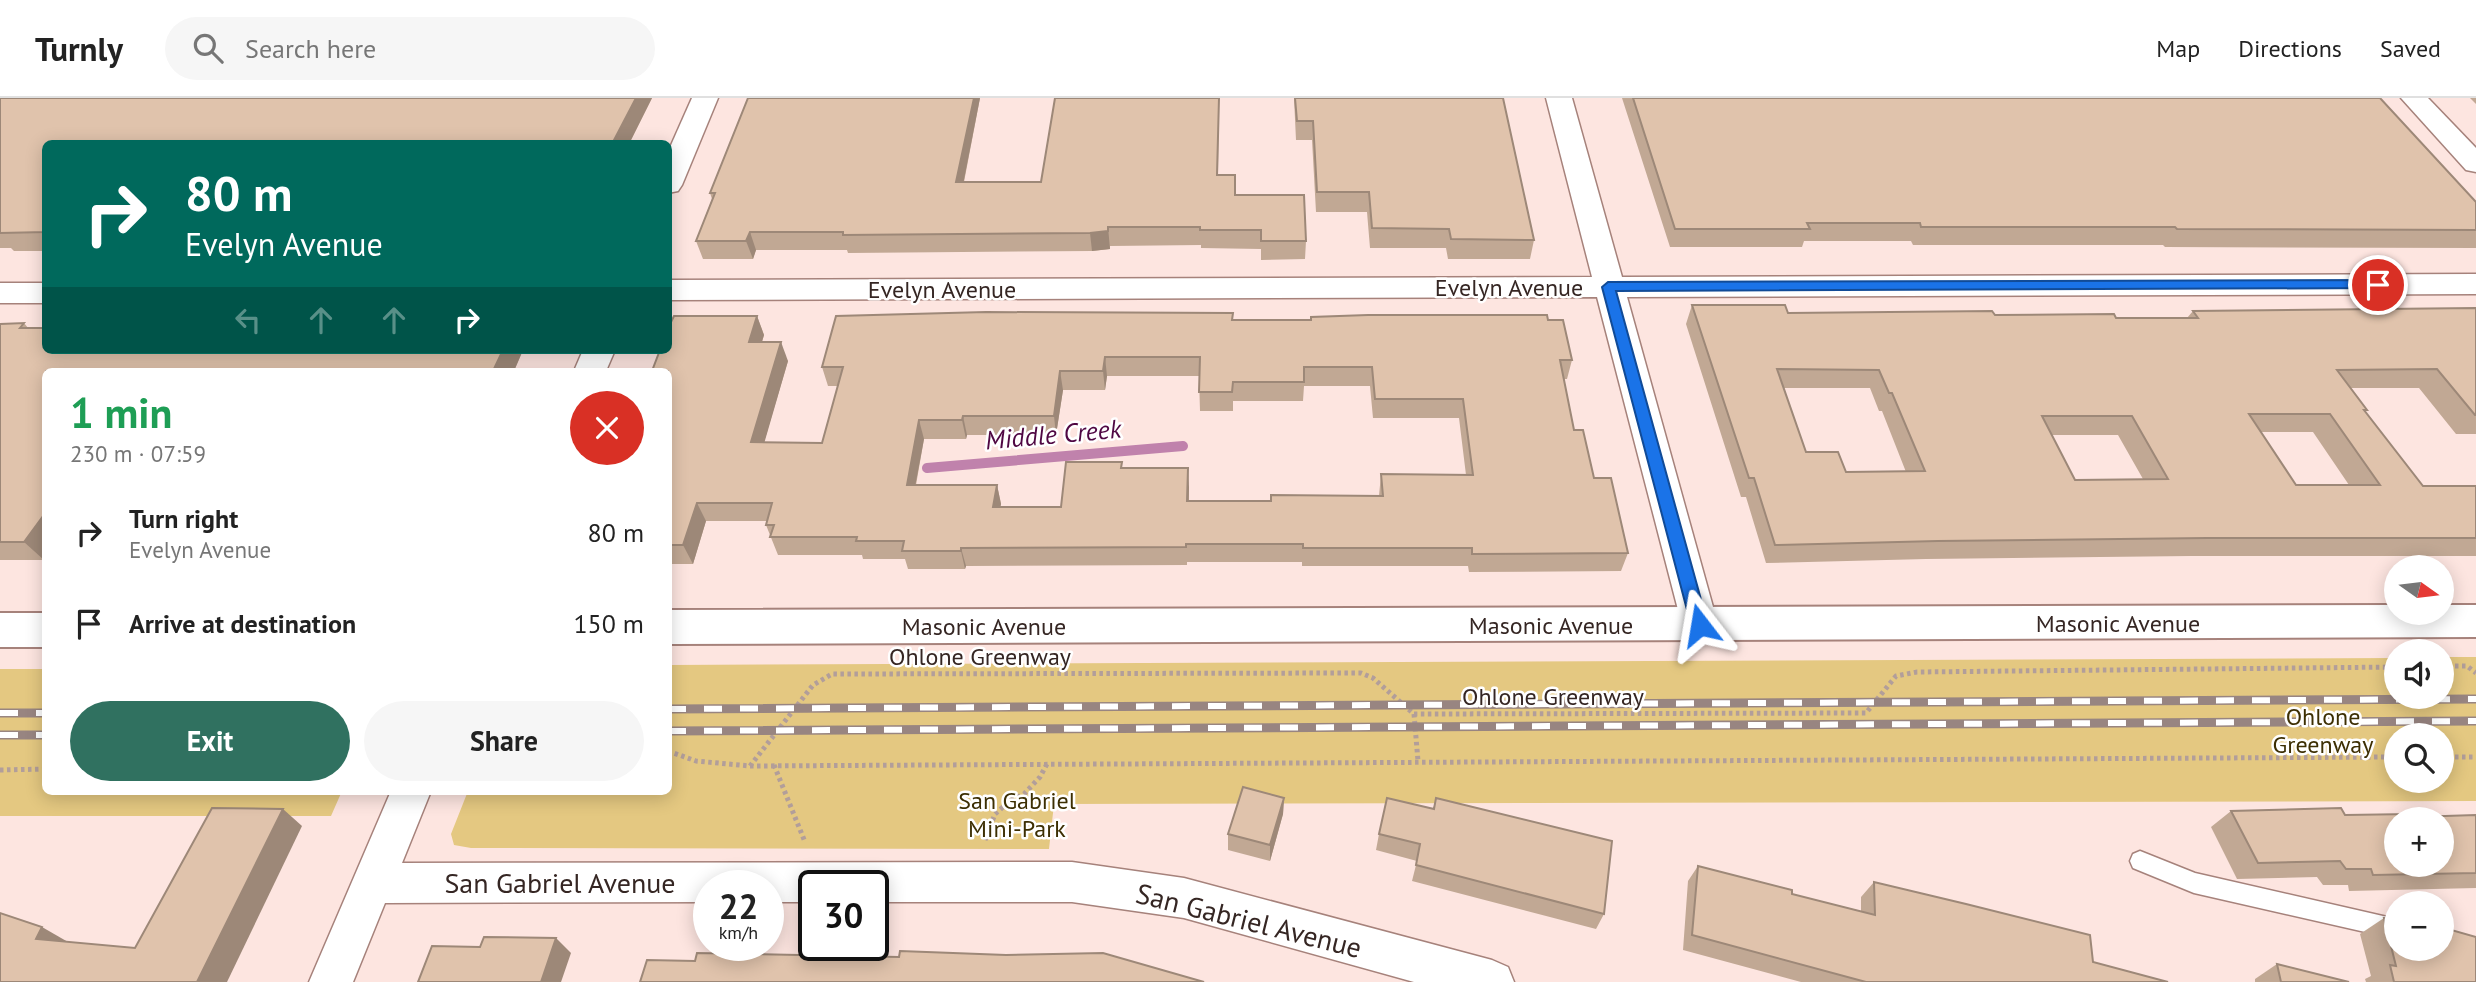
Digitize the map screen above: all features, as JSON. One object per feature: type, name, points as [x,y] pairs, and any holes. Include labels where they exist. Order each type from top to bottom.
[{"type":"street","points":[[672,176],[705,98]]},
{"type":"street","points":[[1559,98],[1700,625]]},
{"type":"street","points":[[2414,98],[2476,164]]},
{"type":"street","name":"Evelyn Avenue","points":[[672,290],[2476,284]]},
{"type":"street","points":[[0,293],[42,293]]},
{"type":"street","name":"Masonic Avenue","points":[[672,627],[2476,621]]},
{"type":"street","points":[[0,630],[42,630]]},
{"type":"street","points":[[331,982],[409,795]]},
{"type":"street","name":"San Gabriel Avenue","points":[[372,883],[1072,882],[1184,898],[1492,982]]},
{"type":"lane","points":[[2140,861],[2194,883],[2384,926]]},
{"type":"path","points":[[2454,666],[2467,666],[2476,673]]},
{"type":"path","name":"Ohlone Greenway","points":[[750,766],[813,685],[832,674],[1361,673],[1373,678],[1414,714],[1866,713],[1896,676],[1917,672],[2384,667]]},
{"type":"path","points":[[1414,714],[1418,761]]},
{"type":"path","points":[[672,752],[696,761],[750,766],[1048,762],[2384,757]]},
{"type":"path","points":[[2454,757],[2476,757]]},
{"type":"path","points":[[976,882],[985,841],[995,814],[1011,800],[1024,794],[1040,777],[1048,762]]},
{"type":"path","points":[[774,765],[805,841],[797,883]]},
{"type":"path","points":[[0,770],[42,769]]},
{"type":"green space","name":"Ohlone Greenway","points":[[2454,657],[2476,657],[2476,801],[1054,804],[1049,849],[471,848],[454,845],[451,834],[466,795],[672,795],[672,665],[2384,658],[2384,709],[2454,709]]},
{"type":"green space","points":[[0,669],[42,669],[42,795],[340,795],[331,816],[0,816]]},
{"type":"building","points":[[0,98],[636,98],[614,140],[42,140],[42,232],[0,233]]},
{"type":"building","points":[[748,98],[974,98],[956,182],[1041,182],[1055,98],[1219,98],[1217,175],[1235,175],[1235,195],[1304,195],[1306,241],[1261,241],[1261,230],[1108,227],[1108,231],[1090,233],[843,235],[843,232],[750,232],[746,241],[696,241],[715,193],[710,193]]},
{"type":"building","points":[[1295,98],[1503,98],[1534,240],[1451,239],[1449,229],[1372,228],[1369,192],[1317,192],[1313,121],[1297,121]]},
{"type":"building","points":[[1633,98],[2380,98],[2476,202],[2476,230],[1921,227],[1920,223],[1807,223],[1810,229],[1675,229]]},
{"type":"building","points":[[1692,305],[1785,305],[1788,313],[1992,311],[1995,315],[2114,314],[2116,318],[2198,318],[2193,311],[2476,308],[2476,415],[2437,369],[2337,370],[2367,410],[2364,410],[2423,486],[2476,486],[2476,538],[2207,538],[1775,545],[1754,478],[1749,478]],"holes":[[[1777,369],[1879,370],[1889,393],[1892,393],[1925,471],[1846,472],[1838,452],[1806,452]],[[2249,414],[2330,414],[2380,485],[2296,485]],[[2042,416],[2132,416],[2168,479],[2075,480]]]},
{"type":"building","points":[[986,312],[1233,313],[1232,320],[1311,320],[1311,317],[1368,315],[1547,315],[1548,320],[1563,320],[1572,360],[1560,360],[1574,430],[1583,430],[1594,478],[1611,478],[1628,553],[1472,554],[1472,548],[1303,548],[1303,544],[902,551],[904,541],[856,541],[857,537],[770,537],[774,525],[766,525],[772,503],[697,503],[683,545],[672,545],[672,368],[653,368],[658,354],[672,354],[674,316],[757,316],[749,342],[781,342],[751,442],[822,443],[843,367],[822,367],[836,316]],"holes":[[[1105,357],[1200,357],[1199,392],[1232,392],[1233,382],[1304,382],[1304,367],[1372,367],[1375,399],[1463,399],[1473,475],[1381,474],[1383,496],[1271,495],[1271,501],[1187,501],[1188,468],[1121,468],[1122,462],[1066,462],[1061,507],[993,507],[997,485],[907,485],[919,420],[962,420],[963,416],[1054,416],[1060,371],[1103,371]]]},
{"type":"building","points":[[24,323],[20,328],[42,328],[42,354],[501,354],[494,368],[42,368],[42,517],[24,542],[0,542],[0,324]]},
{"type":"building","points":[[1243,787],[1284,798],[1270,845],[1228,834]]},
{"type":"building","points":[[1387,798],[1434,809],[1436,798],[1612,841],[1604,914],[1416,865],[1420,844],[1379,834]]},
{"type":"building","points":[[212,808],[283,809],[197,982],[0,982],[0,913],[42,927],[36,939],[135,948]]},
{"type":"building","points":[[2341,808],[2345,815],[2384,814],[2384,875],[2373,875],[2371,869],[2346,869],[2340,861],[2258,863],[2231,811]]},
{"type":"building","points":[[2476,815],[2476,873],[2454,873],[2454,816]]},
{"type":"building","points":[[1698,866],[1875,915],[1874,882],[1966,904],[2090,935],[2093,962],[2168,982],[1866,982],[1692,935]]},
{"type":"building","points":[[2454,931],[2476,937],[2476,982],[2394,982],[2390,965],[2396,966],[2395,961],[2454,961]]},
{"type":"building","points":[[484,937],[556,938],[541,982],[418,982],[432,946],[480,947]]},
{"type":"building","points":[[900,951],[1006,955],[1103,953],[1204,982],[640,982],[647,960],[784,961],[784,955],[798,955],[798,961],[889,961],[889,957],[899,957]]},
{"type":"building","points":[[2277,964],[2349,982],[2281,982]]},
{"type":"waterway","name":"Middle Creek","points":[[927,468],[1183,446]]},
{"type":"railway","points":[[672,709],[2476,699]]},
{"type":"railway","points":[[0,713],[42,713]]},
{"type":"railway","points":[[672,731],[2476,721]]},
{"type":"railway","points":[[0,735],[42,735]]},
{"type":"route","points":[[1700,625],[1608,287],[2378,285]]},
{"type":"park label","name":"San Gabriel Mini-Park","points":[[1017,814]]}]
